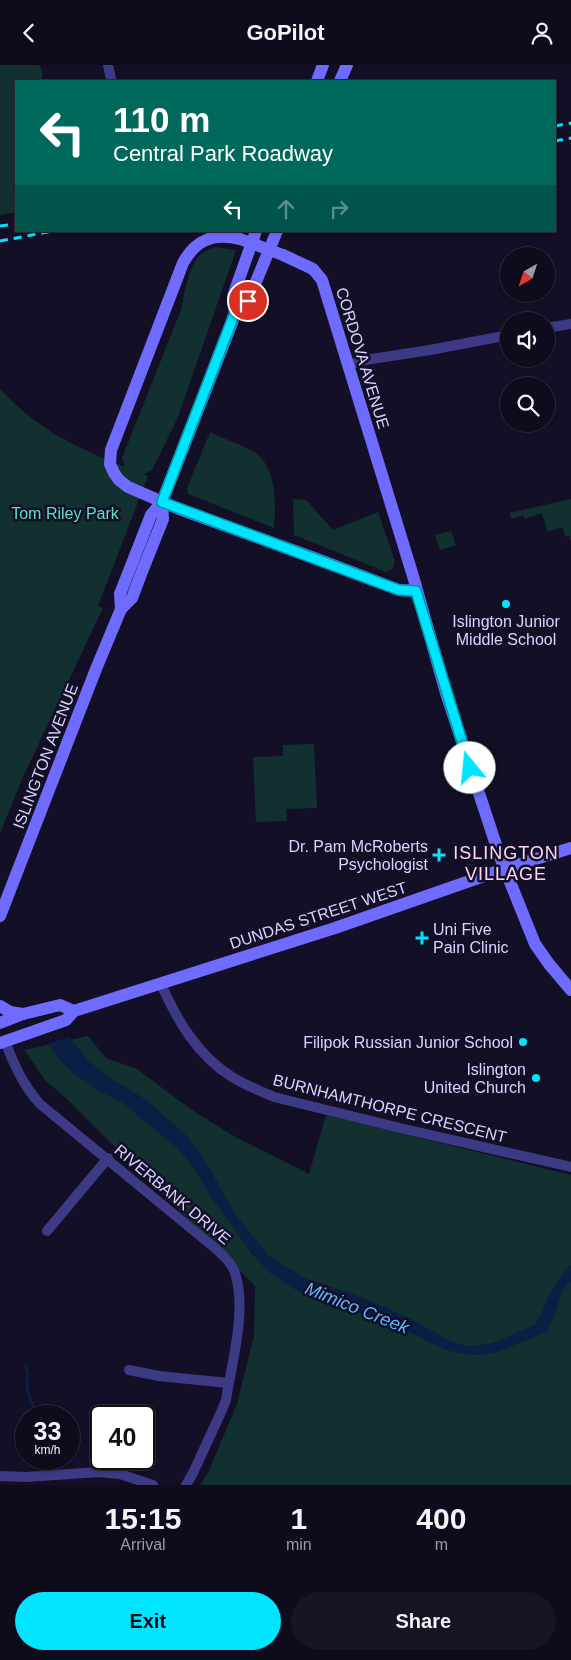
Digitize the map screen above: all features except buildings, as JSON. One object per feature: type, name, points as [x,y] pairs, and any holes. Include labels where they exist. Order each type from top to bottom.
[{"type":"main road","points":[[316,80],[323,65]]},
{"type":"main road","points":[[340,80],[347,65]]},
{"type":"main road","name":"ISLINGTON AVENUE","points":[[234,315],[233,296],[256,232]]},
{"type":"main road","name":"ISLINGTON AVENUE","points":[[0,916],[93,677],[121,609],[132,598],[163,519],[162,502],[234,315],[248,301],[277,232]]},
{"type":"main road","name":"CORDOVA AVENUE","points":[[162,502],[128,487],[116,477],[110,464],[111,450],[179,272],[187,256],[205,240],[220,236],[240,239],[283,255],[313,269],[322,281],[349,365],[416,591],[472,773],[504,869],[535,944],[547,962],[571,990]]},
{"type":"main road","points":[[162,502],[399,590],[416,591]]},
{"type":"main road","name":"DUNDAS STREET WEST","points":[[3,1042],[66,1020],[74,1011],[366,917],[571,848]]},
{"type":"main road","name":"DUNDAS STREET WEST","points":[[0,1023],[23,1014],[60,1005],[74,1011]]},
{"type":"main road","points":[[0,1006],[10,1012],[23,1014]]},
{"type":"street","points":[[108,65],[111,79]]},
{"type":"street","points":[[555,327],[571,324]]},
{"type":"street","points":[[349,365],[364,360],[500,337]]},
{"type":"street","name":"BURNHAMTHORPE CRESCENT","points":[[161,984],[170,1005],[190,1039],[209,1059],[232,1077],[274,1097],[571,1167]]},
{"type":"street","name":"RIVERBANK DRIVE","points":[[3,1042],[23,1082],[34,1097],[216,1249],[235,1271],[239,1297],[239,1321],[222,1411],[186,1485]]},
{"type":"street","points":[[47,1231],[108,1158]]},
{"type":"street","points":[[129,1370],[159,1376],[228,1383]]},
{"type":"street","points":[[0,1476],[26,1477],[99,1472],[120,1474],[153,1485]]},
{"type":"green space","points":[[0,65],[39,65],[42,71],[42,80],[15,80],[15,212],[0,215]]},
{"type":"green space","name":"Tom Riley Park","points":[[215,247],[236,250],[178,417],[152,470],[144,474],[148,476],[98,606],[103,608],[23,777],[0,833],[0,389],[43,427],[89,452],[125,467],[122,458],[181,310],[190,272],[201,254]]},
{"type":"green space","points":[[210,432],[243,446],[262,458],[271,476],[275,498],[274,528],[188,494],[187,488]]},
{"type":"green space","points":[[293,499],[306,500],[333,530],[378,512],[395,561],[393,569],[386,572],[294,535]]},
{"type":"green space","points":[[571,499],[571,542],[569,536],[566,537],[562,527],[548,532],[542,513],[525,519],[523,515],[512,519],[509,513]]},
{"type":"green space","points":[[451,531],[456,545],[440,550],[435,535]]},
{"type":"green space","points":[[314,744],[317,808],[286,809],[287,821],[256,822],[253,757],[283,756],[283,745]]},
{"type":"green space","points":[[88,1036],[106,1058],[137,1069],[189,1108],[235,1137],[309,1174],[326,1115],[571,1175],[571,1485],[200,1485],[208,1473],[237,1404],[254,1336],[255,1286],[68,1100],[45,1080],[24,1050]]},
{"type":"water","name":"Mimico Creek","points":[[69,1037],[88,1060],[106,1075],[145,1099],[188,1137],[202,1156],[237,1216],[268,1255],[303,1277],[364,1298],[413,1320],[452,1342],[467,1346],[493,1343],[534,1325],[549,1295],[565,1270],[571,1265],[571,1281],[563,1289],[554,1318],[546,1332],[498,1352],[469,1355],[446,1350],[401,1328],[299,1292],[269,1272],[252,1254],[207,1191],[194,1168],[177,1148],[123,1103],[95,1089],[69,1070],[52,1050],[49,1043]]},
{"type":"waterway","points":[[25,1366],[28,1373],[28,1393],[33,1405]]},
{"type":"railway","points":[[556,126],[571,123]]},
{"type":"railway","points":[[556,141],[571,138]]},
{"type":"railway","points":[[0,226],[15,224]]},
{"type":"railway","points":[[0,241],[48,232]]},
{"type":"place","name":"Islington Junior Middle School","points":[[506,604]]},
{"type":"place","name":"Dr. Pam McRoberts Psychologist","points":[[439,855]]},
{"type":"place","name":"Uni Five Pain Clinic","points":[[422,938]]},
{"type":"place","name":"Filipok Russian Junior School","points":[[523,1042]]},
{"type":"place","name":"Islington United Church","points":[[536,1078]]},
{"type":"district","name":"ISLINGTON VILLAGE","points":[[506,864]]},
{"type":"route","points":[[248,301],[234,315],[162,502],[399,590],[416,591],[470,768]]}]
